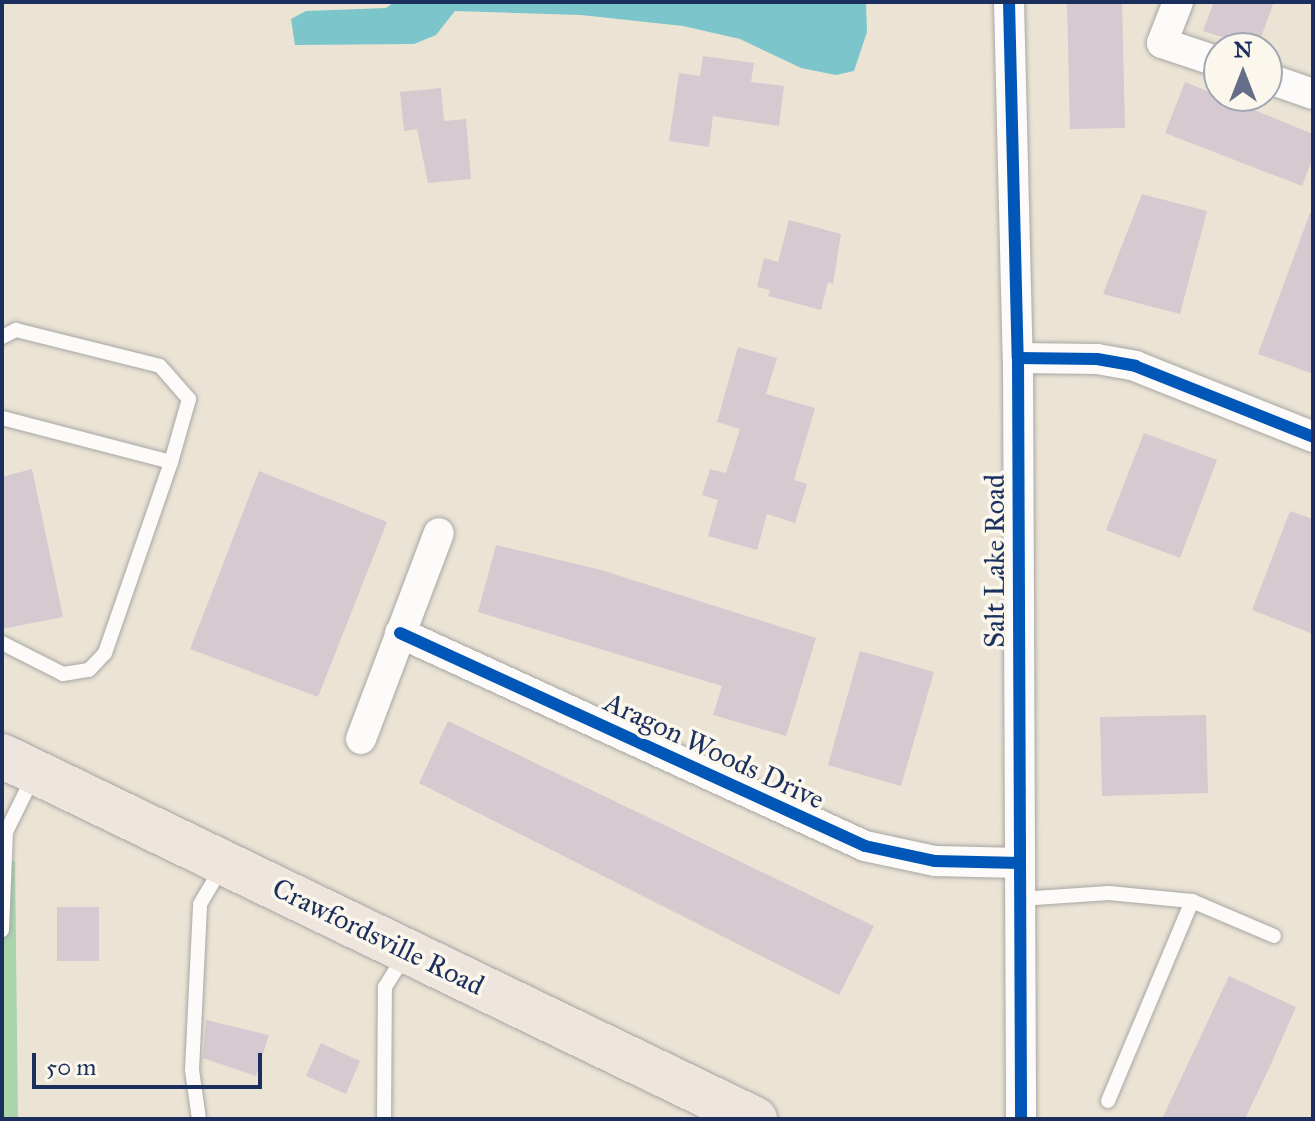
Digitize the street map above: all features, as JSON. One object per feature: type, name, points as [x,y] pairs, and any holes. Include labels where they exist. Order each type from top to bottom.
[{"type":"main road","name":"Crawfordsville Road","points":[[19,764],[755,1119]]},
{"type":"street","name":"Salt Lake Road","points":[[1009,2],[1018,358],[1021,1119]]},
{"type":"street","points":[[1178,2],[1162,43],[1203,57]]},
{"type":"street","points":[[1283,84],[1313,94]]},
{"type":"street","points":[[1018,358],[1097,359],[1135,366],[1313,437]]},
{"type":"street","points":[[361,739],[439,533]]},
{"type":"street","name":"Aragon Woods Drive","points":[[400,633],[865,846],[935,861],[1020,863]]},
{"type":"lane","points":[[2,337],[16,330],[160,366],[189,399],[171,462],[105,653],[89,670],[63,674],[2,643]]},
{"type":"lane","points":[[2,418],[171,462]]},
{"type":"lane","points":[[2,930],[6,832],[19,764]]},
{"type":"lane","points":[[199,1119],[192,1070],[200,904],[224,863]]},
{"type":"lane","points":[[1020,899],[1109,893],[1192,901],[1274,936]]},
{"type":"lane","points":[[1108,1101],[1192,901]]},
{"type":"lane","points":[[384,1119],[385,987],[407,951]]},
{"type":"green space","points":[[2,860],[15,861],[18,1119],[2,1119]]},
{"type":"water","points":[[394,2],[866,2],[867,32],[854,71],[836,75],[801,68],[740,39],[683,26],[581,15],[455,11],[436,35],[414,44],[295,45],[291,19],[306,11],[386,8]]},
{"type":"building","points":[[1067,2],[1122,2],[1125,128],[1070,129]]},
{"type":"building","points":[[1214,2],[1274,2],[1263,32],[1203,31]]},
{"type":"building","points":[[703,56],[754,63],[751,82],[784,86],[779,126],[713,116],[709,147],[669,141],[679,73],[700,76]]},
{"type":"building","points":[[1185,82],[1203,89],[1203,112],[1259,112],[1313,134],[1313,158],[1302,186],[1165,133]]},
{"type":"building","points":[[441,88],[444,121],[466,119],[471,179],[428,183],[417,129],[404,131],[400,92]]},
{"type":"building","points":[[1142,194],[1207,211],[1180,314],[1103,294]]},
{"type":"building","points":[[1310,213],[1313,213],[1313,374],[1258,354]]},
{"type":"building","points":[[789,220],[841,234],[833,284],[828,282],[821,310],[768,296],[770,290],[757,287],[764,258],[778,262]]},
{"type":"building","points":[[738,347],[777,358],[766,394],[815,408],[794,480],[807,484],[795,523],[767,514],[757,550],[708,536],[718,500],[702,495],[710,469],[726,473],[740,429],[717,422]]},
{"type":"building","points":[[1144,433],[1217,460],[1180,558],[1106,530]]},
{"type":"building","points":[[32,469],[63,617],[2,629],[2,477]]},
{"type":"building","points":[[259,471],[387,522],[318,697],[190,649]]},
{"type":"building","points":[[1290,511],[1313,519],[1313,634],[1252,610]]},
{"type":"building","points":[[496,545],[601,570],[816,638],[786,736],[713,715],[722,686],[478,612]]},
{"type":"building","points":[[860,651],[934,672],[901,786],[828,765]]},
{"type":"building","points":[[1206,715],[1208,793],[1102,796],[1100,717]]},
{"type":"building","points":[[448,721],[874,926],[839,995],[419,783]]},
{"type":"building","points":[[57,907],[99,907],[99,961],[57,961]]},
{"type":"building","points":[[1229,976],[1296,1007],[1271,1064],[1245,1119],[1162,1119]]},
{"type":"building","points":[[206,1020],[269,1035],[256,1076],[203,1058]]},
{"type":"building","points":[[321,1043],[360,1061],[346,1094],[306,1076]]},
{"type":"cycle path","points":[[1009,2],[1018,358],[1021,1119]]},
{"type":"cycle path","points":[[1018,358],[1097,359],[1135,366],[1313,437]]},
{"type":"cycle path","points":[[400,633],[865,846],[935,861],[1020,863]]}]
